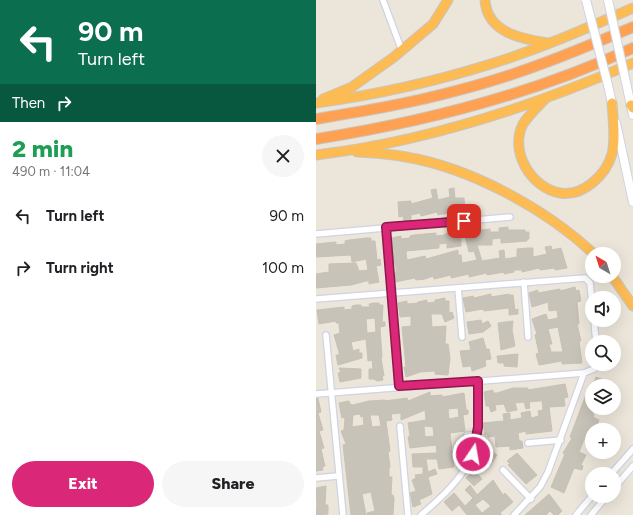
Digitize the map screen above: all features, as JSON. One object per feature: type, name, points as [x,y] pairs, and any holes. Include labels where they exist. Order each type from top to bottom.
[{"type":"highway","points":[[316,103],[352,87],[402,51],[433,24],[448,0]]},
{"type":"highway","points":[[485,0],[489,14],[505,32],[523,40],[549,44]]},
{"type":"highway","points":[[316,103],[383,91],[441,78],[494,63],[549,44],[633,8]]},
{"type":"highway","points":[[316,119],[403,104],[460,90],[573,53],[633,27]]},
{"type":"highway","points":[[316,139],[410,122],[503,97],[561,77],[633,48]]},
{"type":"highway","points":[[316,155],[350,151],[437,131],[492,116],[547,98],[633,63]]},
{"type":"highway","points":[[547,98],[529,116],[522,126],[519,141],[520,157],[526,168],[536,180],[548,189],[560,193],[586,187],[595,182],[605,170],[612,154],[614,138],[612,103]]},
{"type":"highway","points":[[350,151],[407,157],[445,167],[486,183],[541,212],[586,247]]},
{"type":"highway","points":[[617,283],[633,306]]},
{"type":"main road","points":[[586,0],[608,85],[633,202]]},
{"type":"main road","points":[[608,0],[633,115]]},
{"type":"street","points":[[382,0],[402,51]]},
{"type":"street","points":[[316,234],[510,217]]},
{"type":"street","points":[[386,227],[399,386]]},
{"type":"street","points":[[316,299],[585,278],[590,283],[591,291]]},
{"type":"street","points":[[524,282],[528,337]]},
{"type":"street","points":[[458,288],[462,336]]},
{"type":"street","points":[[326,335],[338,476],[343,515]]},
{"type":"street","points":[[316,394],[399,386],[584,373],[589,371]]},
{"type":"street","points":[[514,515],[540,488],[548,472],[584,373]]},
{"type":"street","points":[[421,515],[434,504],[461,473],[473,454],[477,433],[478,381]]},
{"type":"street","points":[[400,426],[408,515]]},
{"type":"street","points":[[528,443],[560,440]]},
{"type":"street","points":[[617,467],[633,449]]},
{"type":"street","points":[[621,480],[633,466]]},
{"type":"street","points":[[502,470],[531,499]]},
{"type":"street","points":[[316,478],[338,476]]},
{"type":"street","points":[[576,515],[586,503]]},
{"type":"street","points":[[591,515],[601,503]]},
{"type":"lane","points":[[473,454],[462,448],[466,434],[477,433]]},
{"type":"building","points":[[454,188],[455,198],[464,198],[465,212],[456,213],[456,211],[438,215],[437,212],[421,216],[420,213],[411,215],[411,220],[404,222],[403,216],[399,217],[398,202],[411,201],[411,204],[433,198],[431,190],[436,189],[438,200],[450,197],[449,189]]},
{"type":"building","points":[[508,227],[508,230],[525,230],[525,232],[529,232],[529,239],[527,239],[527,241],[501,243],[501,238],[492,239],[492,245],[477,245],[482,261],[500,258],[499,251],[504,250],[505,259],[517,257],[517,249],[533,248],[533,257],[547,254],[545,247],[551,246],[552,250],[561,248],[567,268],[540,270],[539,268],[522,272],[522,270],[514,270],[514,272],[504,274],[504,272],[487,275],[487,273],[469,277],[469,274],[451,278],[451,275],[434,279],[433,276],[425,279],[416,280],[415,278],[395,282],[394,273],[396,273],[396,267],[393,259],[392,238],[401,236],[401,239],[410,238],[410,236],[414,235],[436,233],[436,236],[455,232],[455,235],[461,234],[461,246],[447,248],[447,243],[439,244],[439,248],[406,251],[407,260],[425,256],[426,259],[458,250],[458,255],[461,255],[462,263],[477,260],[474,251],[469,252],[464,232],[490,229],[490,232],[499,232],[499,228]]},
{"type":"building","points":[[371,238],[371,241],[375,241],[377,260],[380,259],[381,265],[376,266],[379,282],[369,284],[369,281],[366,281],[351,285],[316,288],[316,274],[329,272],[329,264],[356,263],[359,271],[368,270],[366,259],[352,262],[351,255],[316,257],[316,244],[336,242],[336,245],[345,244],[345,241]]},
{"type":"building","points":[[575,287],[576,291],[579,290],[581,301],[577,302],[579,324],[577,324],[581,341],[579,341],[582,363],[562,364],[562,361],[539,365],[536,354],[539,353],[535,335],[537,334],[532,319],[546,314],[548,320],[558,318],[557,310],[549,311],[548,302],[532,307],[529,293],[538,290],[538,293],[560,289],[560,291]],"holes":[[[558,327],[563,352],[551,352],[549,344],[552,344],[548,329]]]},
{"type":"building","points":[[491,294],[491,297],[509,294],[513,295],[515,310],[518,309],[518,314],[509,315],[509,308],[484,311],[483,309],[466,312],[463,298],[473,296],[474,298]]},
{"type":"building","points":[[445,298],[445,301],[449,301],[449,313],[452,312],[454,318],[445,322],[442,314],[431,314],[432,327],[446,326],[445,344],[448,344],[450,358],[448,375],[435,374],[435,371],[420,372],[406,377],[402,327],[411,326],[411,316],[400,317],[398,303],[407,301],[407,304],[418,303],[427,300],[427,303]]},
{"type":"building","points":[[379,303],[379,305],[383,305],[382,322],[385,322],[385,326],[380,327],[381,358],[384,376],[382,376],[383,380],[377,381],[374,379],[369,379],[369,369],[373,369],[372,360],[368,361],[366,339],[351,342],[353,351],[359,349],[359,353],[362,353],[362,358],[338,365],[336,355],[339,355],[339,352],[334,335],[340,333],[339,323],[336,323],[336,321],[319,324],[317,310],[344,307],[344,310],[352,309],[352,306],[356,305],[361,305],[361,307],[370,307],[369,304]],"holes":[[[375,318],[376,332],[367,333],[366,319]]]},
{"type":"building","points":[[481,320],[482,324],[488,321],[491,326],[483,332],[469,334],[467,322]]},
{"type":"building","points":[[513,321],[512,330],[515,346],[501,350],[498,323]]},
{"type":"building","points":[[483,338],[486,349],[489,349],[491,359],[485,360],[486,366],[472,371],[471,366],[463,367],[460,351],[471,350],[469,342]]},
{"type":"building","points":[[518,354],[517,367],[504,366],[504,363],[498,363],[497,356]]},
{"type":"building","points":[[339,368],[361,369],[361,378],[340,382],[338,373],[341,372]]},
{"type":"building","points":[[565,384],[568,397],[564,398],[565,406],[549,407],[552,431],[526,434],[526,431],[518,433],[519,441],[522,441],[523,448],[510,450],[510,446],[496,447],[495,436],[488,437],[487,434],[485,435],[483,423],[504,421],[503,414],[510,413],[510,420],[522,418],[521,413],[530,411],[531,418],[539,416],[538,411],[543,410],[542,401],[539,401],[529,402],[530,408],[526,409],[524,402],[515,403],[517,410],[507,412],[504,404],[495,405],[496,410],[491,412],[489,406],[486,406],[484,392],[493,390],[493,393],[497,393],[513,388],[528,388],[528,390]]},
{"type":"building","points":[[430,392],[430,396],[442,395],[442,397],[464,393],[466,410],[468,410],[468,414],[463,415],[465,431],[450,433],[454,467],[439,469],[437,459],[426,459],[428,472],[435,469],[437,474],[428,477],[432,494],[419,500],[421,504],[413,507],[410,493],[416,491],[412,480],[416,478],[415,475],[423,474],[423,467],[413,467],[412,454],[437,453],[436,445],[410,448],[408,423],[426,420],[425,410],[401,420],[401,413],[391,414],[392,420],[386,421],[390,451],[388,452],[390,467],[389,477],[392,477],[391,495],[393,495],[394,499],[393,515],[367,515],[367,513],[375,511],[371,492],[362,494],[366,515],[351,515],[343,445],[346,444],[341,431],[344,430],[345,417],[342,418],[339,403],[349,401],[350,404],[353,405],[369,401],[385,401],[407,398],[408,401]],"holes":[[[458,408],[459,417],[449,419],[448,409]],[[360,414],[361,417],[363,416],[364,425],[352,427],[353,415]],[[370,415],[379,415],[381,426],[372,427]],[[424,426],[433,427],[434,436],[425,437]]]},
{"type":"building","points":[[585,397],[585,415],[594,415],[593,417],[599,420],[598,423],[585,423],[585,437],[579,452],[585,455],[581,465],[583,466],[582,470],[574,468],[564,493],[551,487],[565,454],[563,453],[572,438],[570,437]]},
{"type":"building","points":[[316,398],[318,398],[321,412],[318,413],[323,430],[319,431],[324,448],[321,449],[325,466],[322,467],[323,470],[316,471]]},
{"type":"building","points":[[487,448],[497,455],[490,465],[480,457]]},
{"type":"building","points":[[517,453],[537,475],[526,484],[508,465],[510,464],[507,461]]},
{"type":"building","points":[[474,470],[482,479],[474,486],[466,478]]},
{"type":"building","points":[[493,480],[503,495],[505,493],[513,502],[500,513],[502,515],[467,515],[459,505],[452,511],[444,502],[454,493],[465,506],[473,498],[465,490],[470,485],[477,495]],"holes":[[[483,499],[491,506],[482,513],[475,505]]]},
{"type":"building","points":[[326,486],[325,505],[328,505],[328,514],[316,515],[316,488]]},
{"type":"building","points":[[549,494],[562,511],[558,515],[554,515],[550,511],[546,515],[525,515]]},
{"type":"route","points":[[464,221],[386,227],[399,386],[478,381],[478,427],[473,454]]}]
